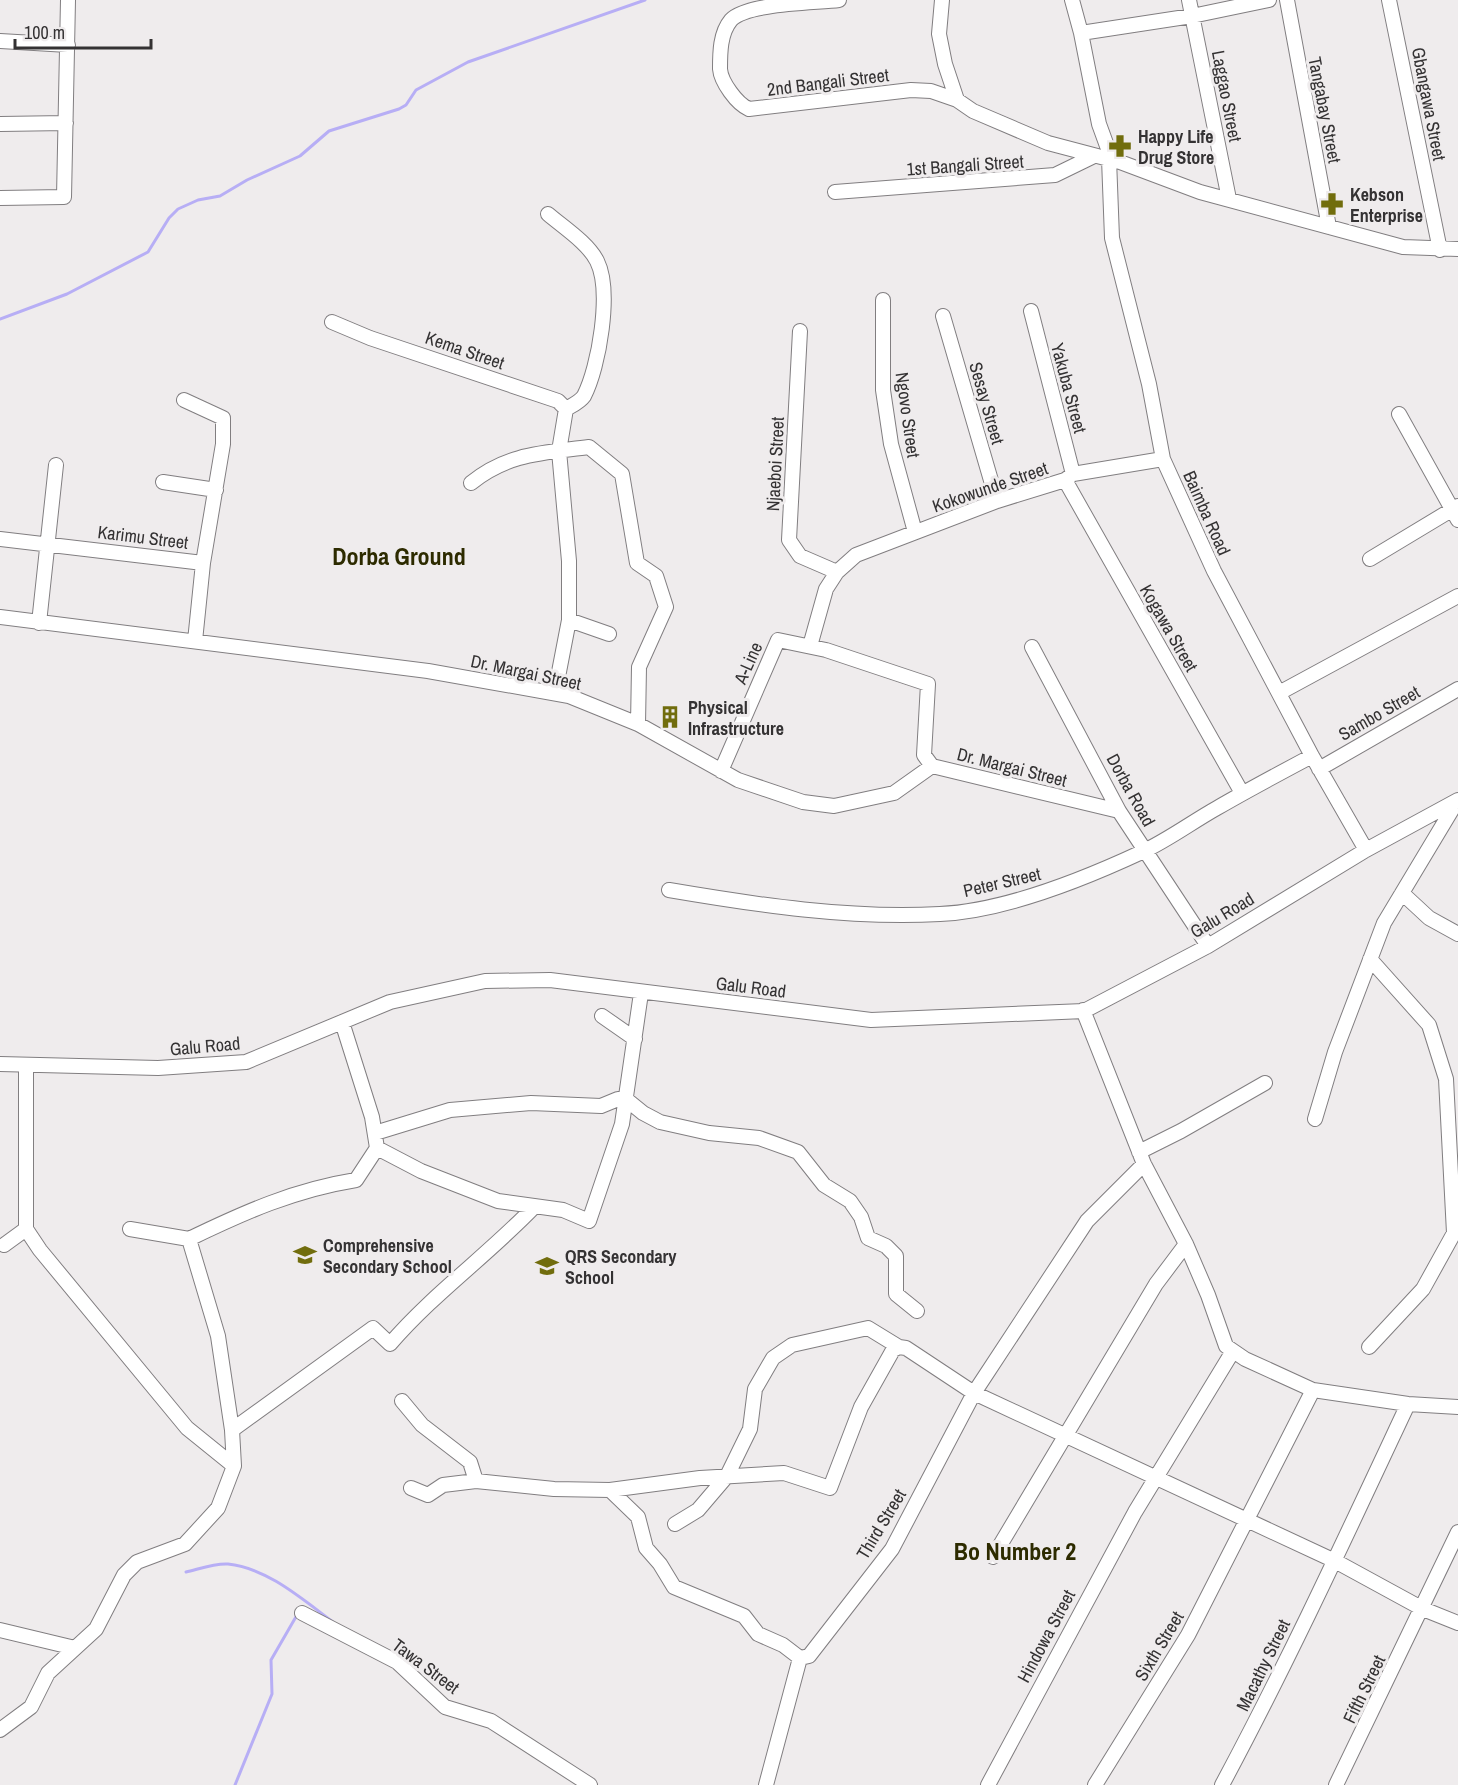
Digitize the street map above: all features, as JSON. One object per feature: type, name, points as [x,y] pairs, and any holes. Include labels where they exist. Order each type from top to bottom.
[{"type":"street","points":[[0,198],[64,197],[68,0]]},
{"type":"street","name":"2nd Bangali Street","points":[[839,0],[742,12],[732,19],[725,30],[720,54],[720,73],[741,106],[748,109],[911,90],[931,91],[957,100]]},
{"type":"street","points":[[942,0],[939,34],[945,64],[957,100],[973,111],[1048,143],[1115,161],[1159,178],[1229,199],[1403,247],[1458,249]]},
{"type":"street","points":[[1072,0],[1099,124],[1115,161]]},
{"type":"street","name":"Laggao Street","points":[[1189,0],[1229,199]]},
{"type":"street","points":[[1081,33],[1192,16],[1269,0]]},
{"type":"street","name":"Tangabay Street","points":[[1287,0],[1329,227]]},
{"type":"street","name":"Gbangawa Street","points":[[1389,0],[1440,250]]},
{"type":"street","points":[[0,41],[68,45]]},
{"type":"street","points":[[0,123],[66,123]]},
{"type":"street","name":"1st Bangali Street","points":[[834,192],[1055,175],[1094,156]]},
{"type":"street","name":"Baimba Road","points":[[1115,161],[1112,238],[1149,384],[1163,459],[1214,571],[1319,769],[1366,850]]},
{"type":"street","points":[[548,214],[596,259],[603,276],[603,303],[593,370],[583,398],[566,409],[559,451],[569,561],[569,620],[558,677],[569,696]]},
{"type":"street","name":"Ngovo Street","points":[[883,300],[883,390],[891,444],[915,532]]},
{"type":"street","name":"Yakuba Street","points":[[1031,311],[1069,477]]},
{"type":"street","name":"Sesay Street","points":[[943,316],[997,501]]},
{"type":"street","name":"Kema Street","points":[[332,322],[370,338],[558,401],[566,409]]},
{"type":"street","name":"Njaeboi Street","points":[[801,331],[789,540],[800,556],[837,572]]},
{"type":"street","points":[[184,400],[223,418],[216,490],[202,563]]},
{"type":"street","points":[[1370,559],[1456,512],[1399,414]]},
{"type":"street","points":[[471,483],[488,469],[517,457],[589,447],[622,474],[638,563],[656,576],[666,607],[639,667],[638,724]]},
{"type":"street","name":"Kokowunde Street","points":[[837,572],[856,555],[997,501],[1069,477],[1163,459]]},
{"type":"street","points":[[39,623],[56,465]]},
{"type":"street","name":"Kogawa Street","points":[[1069,477],[1094,536],[1159,643],[1197,718],[1242,793]]},
{"type":"street","points":[[163,482],[216,490]]},
{"type":"street","name":"Karimu Street","points":[[0,539],[202,563],[195,641]]},
{"type":"street","points":[[837,572],[826,589],[810,646],[928,684],[924,755],[932,766]]},
{"type":"street","points":[[1279,693],[1458,596]]},
{"type":"street","name":"Dr. Margai Street","points":[[0,617],[428,671],[569,696],[638,724],[738,780],[803,802],[834,806],[894,793],[932,766],[1119,812]]},
{"type":"street","points":[[569,620],[609,634]]},
{"type":"street","name":"A-Line","points":[[721,771],[778,639],[810,646]]},
{"type":"street","name":"Dorba Road","points":[[1032,647],[1119,812],[1208,946]]},
{"type":"street","name":"Sambo Street","points":[[1319,769],[1458,689]]},
{"type":"street","name":"Peter Street","points":[[669,890],[743,902],[867,913],[941,914],[1013,901],[1068,884],[1144,851],[1242,793],[1312,756]]},
{"type":"street","points":[[1314,1119],[1335,1052],[1384,923],[1457,801]]},
{"type":"street","name":"Galu Road","points":[[0,1064],[158,1068],[246,1062],[390,1002],[485,981],[550,980],[871,1020],[1083,1011],[1208,946],[1366,850],[1457,801]]},
{"type":"street","points":[[1402,893],[1429,918],[1458,934]]},
{"type":"street","points":[[1369,1347],[1423,1289],[1454,1233],[1446,1079],[1429,1025],[1370,959]]},
{"type":"street","points":[[377,1148],[421,1171],[498,1201],[563,1210],[589,1221],[622,1124],[640,993]]},
{"type":"street","points":[[1083,1011],[1141,1158],[1186,1244],[1208,1295],[1226,1346],[1313,1389],[1408,1404],[1458,1407]]},
{"type":"street","points":[[602,1016],[635,1040]]},
{"type":"street","points":[[130,1228],[189,1239],[233,1218],[312,1187],[356,1180],[377,1148],[375,1133],[342,1022]]},
{"type":"street","points":[[26,1065],[26,1229],[40,1250],[187,1428],[234,1466]]},
{"type":"street","name":"Third Street","points":[[800,1658],[809,1656],[892,1549],[974,1393],[1087,1221],[1141,1158],[1181,1131],[1265,1083]]},
{"type":"street","points":[[375,1133],[450,1110],[531,1103],[601,1106],[618,1099],[627,1100],[643,1113],[660,1122],[709,1133],[759,1138],[798,1152],[824,1185],[850,1201],[861,1217],[868,1238],[886,1246],[896,1256],[896,1294],[917,1311]]},
{"type":"street","points":[[1450,1172],[1458,1154]]},
{"type":"street","points":[[232,1430],[373,1328],[390,1344],[418,1311],[508,1234],[535,1206]]},
{"type":"street","points":[[3,1245],[26,1229]]},
{"type":"street","points":[[0,1730],[31,1707],[48,1673],[96,1629],[124,1575],[137,1562],[185,1544],[218,1508],[234,1466],[232,1430],[218,1336],[189,1239]]},
{"type":"street","points":[[993,1557],[1068,1436],[1156,1284],[1186,1244]]},
{"type":"street","points":[[675,1524],[698,1510],[727,1476],[750,1429],[755,1389],[773,1358],[792,1345],[868,1328],[899,1347],[906,1348],[974,1393],[1335,1561],[1423,1609],[1458,1623]]},
{"type":"street","points":[[411,1488],[428,1495],[443,1485],[476,1481],[554,1490],[610,1490],[727,1476],[784,1473],[830,1488],[861,1407],[893,1350],[899,1347]]},
{"type":"street","name":"Hindowa Street","points":[[987,1785],[1082,1605],[1156,1477],[1233,1351]]},
{"type":"street","name":"Sixth Street","points":[[1095,1785],[1188,1635],[1313,1389]]},
{"type":"street","points":[[402,1401],[422,1425],[470,1462],[476,1481]]},
{"type":"street","name":"Macathy Street","points":[[1222,1785],[1264,1706],[1335,1561],[1408,1404]]},
{"type":"street","points":[[610,1490],[639,1517],[646,1548],[660,1564],[674,1587],[744,1616],[758,1634],[783,1645],[800,1658],[766,1785]]},
{"type":"street","name":"Fifth Street","points":[[1336,1785],[1423,1609],[1458,1532]]},
{"type":"street","name":"Tawa Street","points":[[302,1613],[397,1662],[445,1707],[491,1720],[590,1785]]},
{"type":"street","points":[[0,1630],[75,1648]]},
{"type":"waterway","points":[[0,319],[67,294],[148,252],[169,218],[178,209],[198,200],[220,196],[247,180],[300,156],[329,131],[399,109],[406,105],[416,90],[468,62],[645,0]]},
{"type":"waterway","points":[[186,1572],[218,1564],[242,1567],[284,1586],[333,1622]]},
{"type":"waterway","points":[[235,1785],[272,1694],[271,1660],[297,1615]]},
{"type":"place","name":"Happy Life Drug Store","points":[[1120,146]]},
{"type":"place","name":"Kebson Enterprise","points":[[1332,204]]},
{"type":"place","name":"Physical Infrastructure","points":[[670,717]]},
{"type":"place","name":"Comprehensive Secondary School","points":[[305,1255]]},
{"type":"place","name":"QRS Secondary School","points":[[547,1266]]},
{"type":"district","name":"Dorba Ground","points":[[399,556]]},
{"type":"district","name":"Bo Number 2","points":[[1015,1551]]}]
